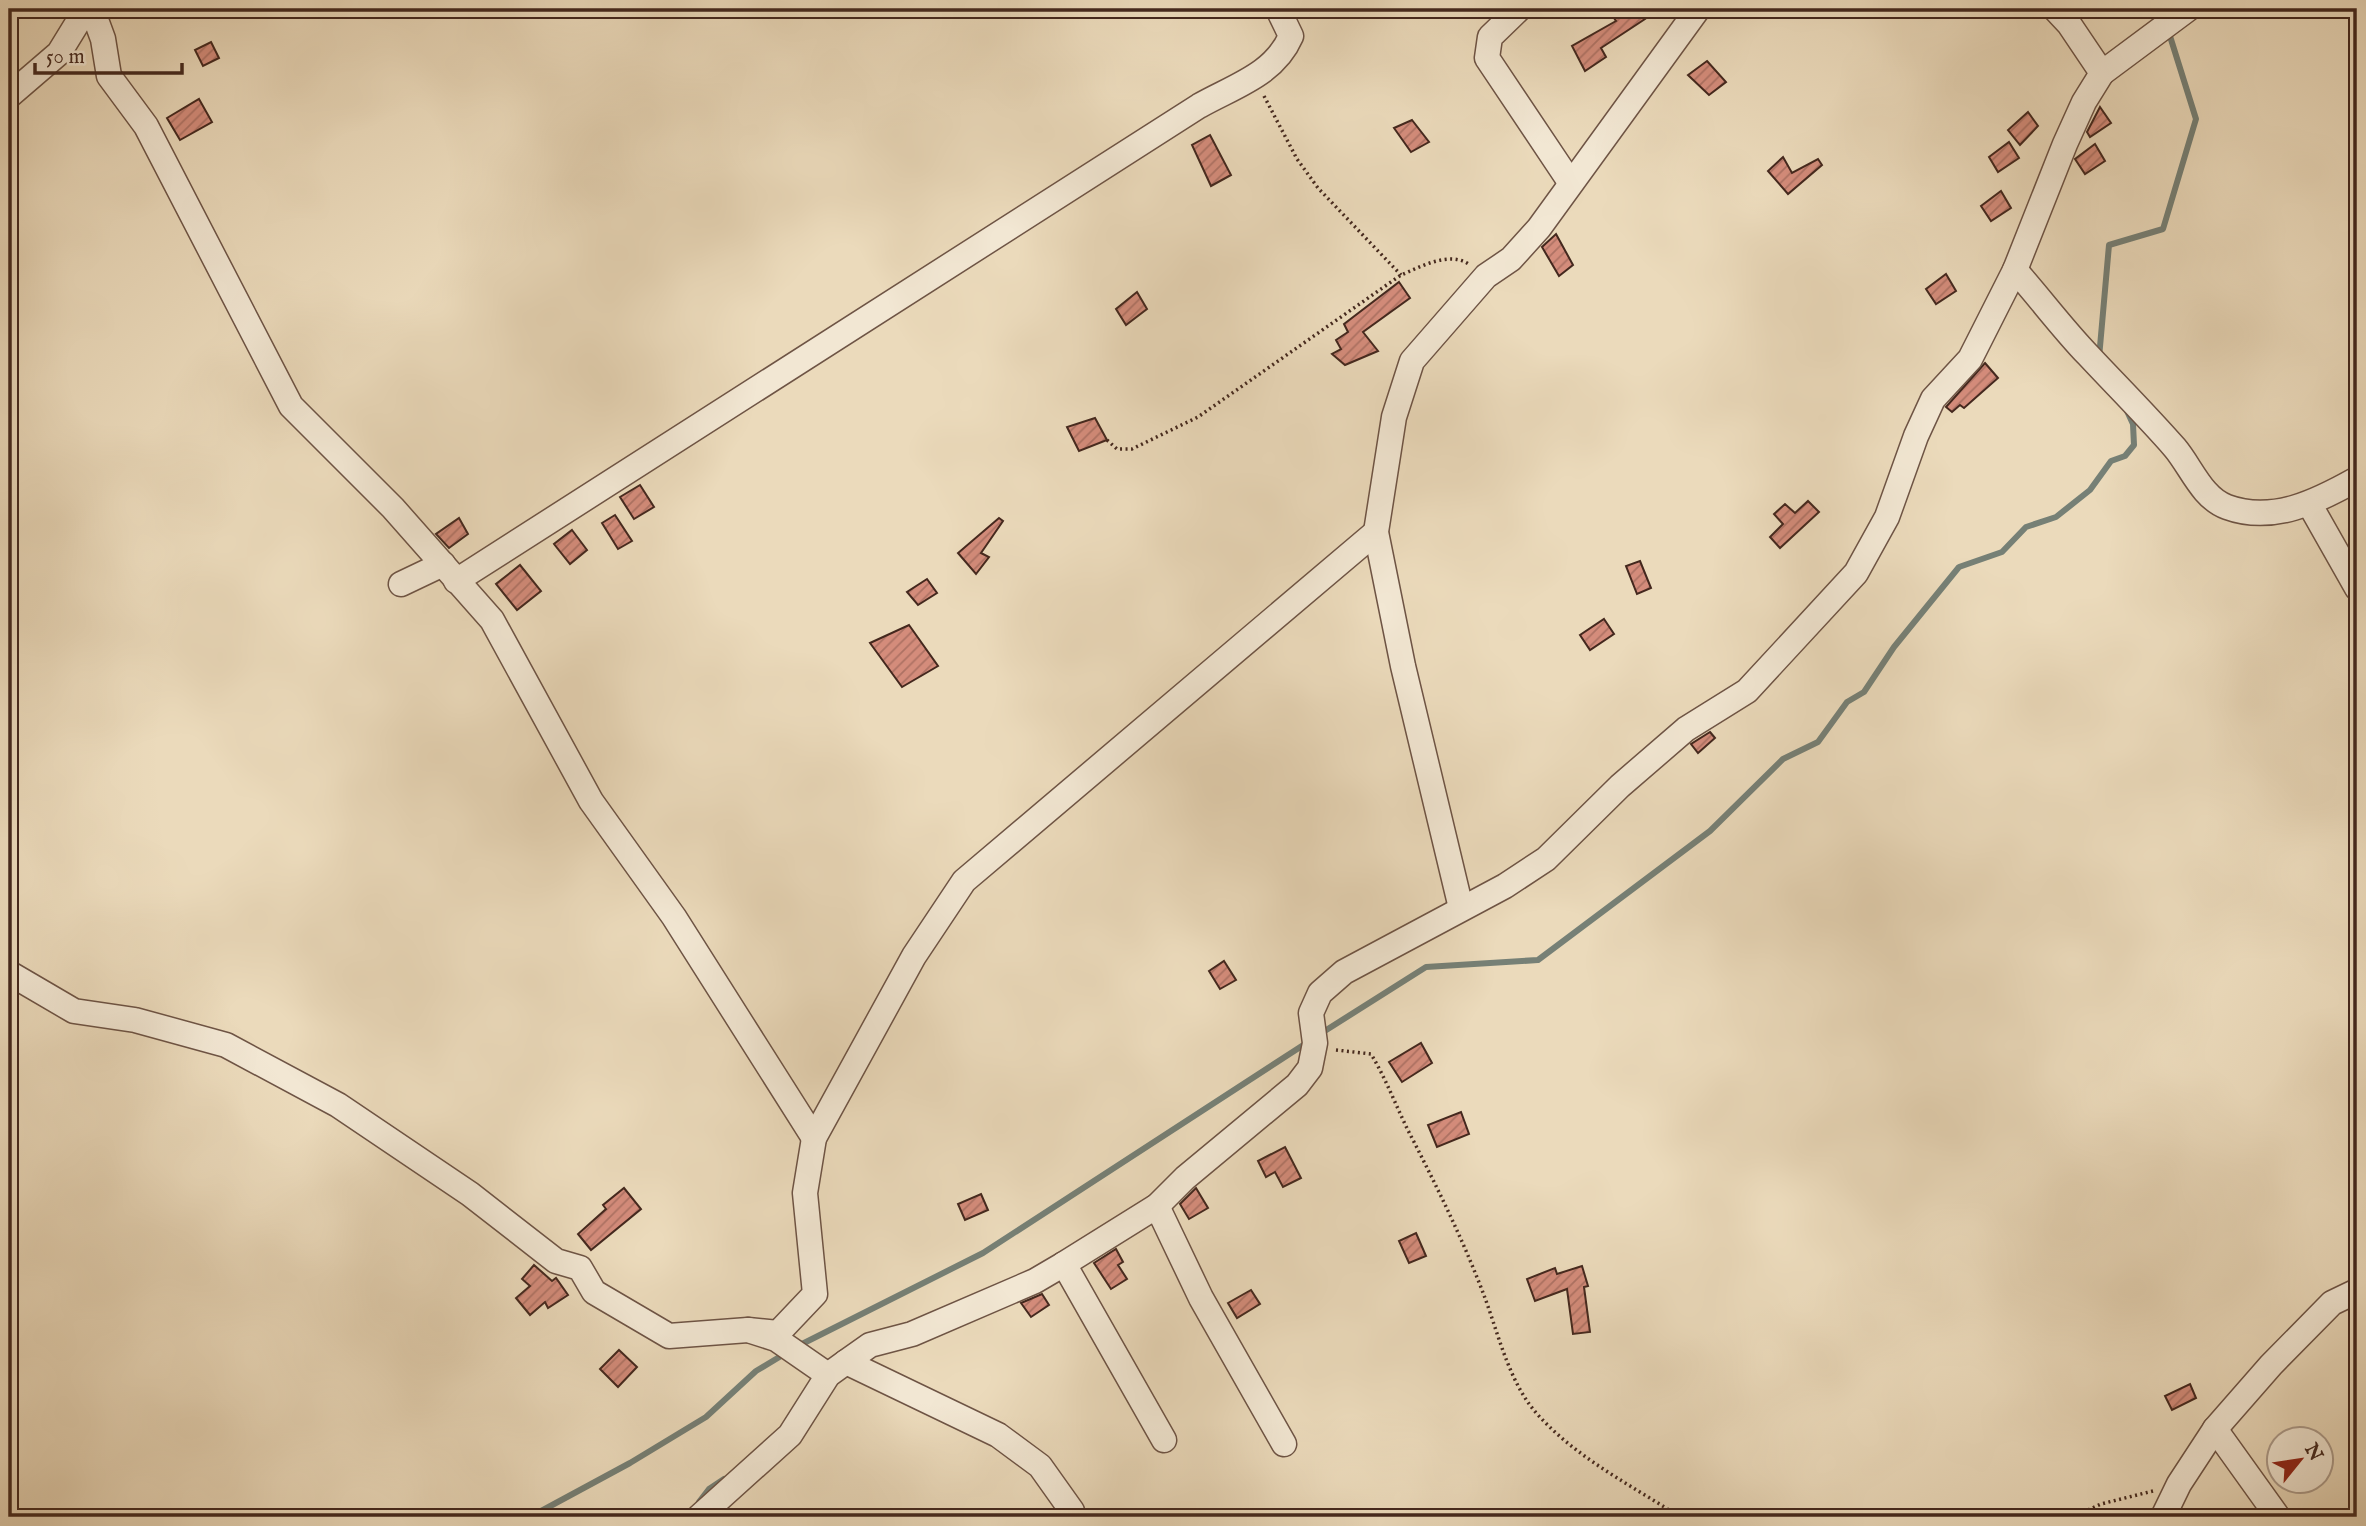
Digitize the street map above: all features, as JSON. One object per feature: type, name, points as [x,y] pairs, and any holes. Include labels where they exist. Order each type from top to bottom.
[{"type":"street","points":[[9,96],[59,53],[86,9]]},
{"type":"street","points":[[92,9],[103,39],[109,76],[146,126],[291,406],[393,508],[492,620],[591,801],[674,917],[814,1138]]},
{"type":"street","points":[[401,584],[449,573],[1199,106],[1233,86],[1255,79],[1283,54],[1291,36],[1278,9]]},
{"type":"street","points":[[1519,9],[1490,37],[1487,58],[1570,182]]},
{"type":"street","points":[[1461,908],[1403,666],[1376,532],[1394,417],[1412,362],[1486,276],[1511,259],[1539,228],[1698,9]]},
{"type":"street","points":[[2055,9],[2070,24],[2102,73]]},
{"type":"street","points":[[699,1517],[790,1435],[837,1369],[870,1345],[912,1334],[1035,1281],[1157,1206],[1185,1178],[1297,1085],[1310,1068],[1314,1041],[1311,1013],[1320,993],[1344,972],[1546,859],[1620,786],[1686,729],[1747,691],[1856,573],[1887,517],[1916,436],[1933,399],[1970,359],[2015,270],[2065,144],[2084,102],[2102,73],[2188,9]]},
{"type":"street","points":[[2015,270],[2090,358],[2114,379],[2178,451],[2206,492],[2224,506],[2246,512],[2309,505],[2357,479]]},
{"type":"street","points":[[2309,505],[2357,588]]},
{"type":"street","points":[[9,973],[74,1011],[135,1020],[226,1045],[338,1105],[470,1194],[556,1261],[580,1268],[594,1292],[669,1336],[748,1330],[778,1333],[815,1294],[805,1193],[814,1138],[914,956],[964,881],[1376,532]]},
{"type":"street","points":[[1157,1206],[1201,1298],[1284,1444]]},
{"type":"street","points":[[1064,1264],[1164,1440]]},
{"type":"street","points":[[2163,1517],[2179,1484],[2216,1429],[2271,1365],[2333,1303],[2357,1291]]},
{"type":"street","points":[[748,1330],[776,1339],[837,1369],[998,1435],[1041,1466],[1073,1517]]},
{"type":"street","points":[[2216,1429],[2220,1440],[2278,1517]]},
{"type":"path","points":[[1255,79],[1297,159],[1318,188],[1401,275]]},
{"type":"path","points":[[1107,440],[1117,449],[1132,449],[1198,417],[1401,275],[1436,260],[1464,260],[1486,276]]},
{"type":"path","points":[[1314,1041],[1371,1054],[1435,1179],[1482,1289],[1513,1375],[1536,1413],[1573,1450],[1680,1517]]},
{"type":"path","points":[[2073,1517],[2101,1504],[2179,1484]]},
{"type":"building","points":[[1626,9],[1638,9],[1645,19],[1601,48],[1606,57],[1585,71],[1572,46],[1616,21],[1614,18]]},
{"type":"building","points":[[211,42],[219,58],[203,66],[195,50]]},
{"type":"building","points":[[1707,61],[1726,82],[1709,95],[1688,75]]},
{"type":"building","points":[[199,99],[212,122],[180,140],[167,118]]},
{"type":"building","points":[[2100,107],[2111,123],[2090,137],[2087,132]]},
{"type":"building","points":[[2028,112],[2038,126],[2020,145],[2008,130]]},
{"type":"building","points":[[1412,120],[1429,142],[1411,152],[1394,128]]},
{"type":"building","points":[[1210,135],[1231,175],[1211,186],[1192,145]]},
{"type":"building","points":[[2009,142],[2019,158],[1998,172],[1989,157]]},
{"type":"building","points":[[2095,144],[2105,161],[2085,174],[2075,159]]},
{"type":"building","points":[[1783,157],[1792,173],[1818,159],[1822,165],[1788,194],[1768,171]]},
{"type":"building","points":[[2001,191],[2011,208],[1991,221],[1981,206]]},
{"type":"building","points":[[1556,234],[1573,265],[1559,276],[1542,247]]},
{"type":"building","points":[[1946,274],[1956,291],[1936,304],[1926,289]]},
{"type":"building","points":[[1399,282],[1410,298],[1363,332],[1378,351],[1345,365],[1332,354],[1341,349],[1336,340],[1348,332],[1344,324]]},
{"type":"building","points":[[1137,292],[1147,309],[1126,325],[1116,309]]},
{"type":"building","points":[[1985,363],[1998,378],[1964,408],[1960,405],[1952,412],[1946,407]]},
{"type":"building","points":[[1095,418],[1107,440],[1079,451],[1067,427]]},
{"type":"building","points":[[640,485],[654,507],[634,519],[620,497]]},
{"type":"building","points":[[1808,501],[1819,512],[1780,548],[1770,537],[1783,524],[1774,514],[1785,504],[1795,513]]},
{"type":"building","points":[[615,515],[632,541],[618,549],[602,523]]},
{"type":"building","points":[[459,518],[468,534],[449,548],[436,534]]},
{"type":"building","points":[[999,518],[1003,521],[981,553],[989,557],[976,574],[958,553]]},
{"type":"building","points":[[572,530],[587,550],[570,564],[554,544]]},
{"type":"building","points":[[1640,561],[1651,588],[1637,594],[1626,566]]},
{"type":"building","points":[[520,565],[541,591],[517,610],[496,584]]},
{"type":"building","points":[[927,579],[937,593],[918,605],[907,592]]},
{"type":"building","points":[[1604,619],[1614,634],[1590,650],[1580,635]]},
{"type":"building","points":[[909,625],[938,666],[902,687],[870,643]]},
{"type":"building","points":[[1710,732],[1715,738],[1698,753],[1691,744]]},
{"type":"building","points":[[1224,961],[1236,980],[1220,989],[1209,971]]},
{"type":"building","points":[[1421,1043],[1432,1063],[1402,1082],[1389,1062]]},
{"type":"building","points":[[1461,1112],[1469,1134],[1437,1147],[1428,1125]]},
{"type":"building","points":[[1285,1147],[1301,1178],[1283,1187],[1275,1172],[1266,1177],[1258,1161]]},
{"type":"building","points":[[624,1188],[641,1209],[591,1250],[578,1234],[606,1209],[603,1205]]},
{"type":"building","points":[[1196,1188],[1208,1208],[1189,1219],[1180,1204]]},
{"type":"building","points":[[981,1194],[988,1210],[965,1220],[958,1204]]},
{"type":"building","points":[[1416,1233],[1426,1256],[1409,1263],[1399,1241]]},
{"type":"building","points":[[1116,1249],[1123,1262],[1118,1265],[1127,1279],[1111,1289],[1094,1263]]},
{"type":"building","points":[[534,1265],[552,1281],[556,1278],[568,1295],[548,1308],[545,1302],[530,1315],[516,1298],[530,1286],[522,1279]]},
{"type":"building","points":[[1582,1266],[1588,1286],[1584,1287],[1590,1332],[1573,1334],[1567,1289],[1535,1301],[1527,1279],[1555,1268],[1557,1274]]},
{"type":"building","points":[[1251,1290],[1260,1304],[1237,1318],[1228,1303]]},
{"type":"building","points":[[1042,1294],[1049,1305],[1031,1317],[1021,1303]]},
{"type":"building","points":[[619,1350],[637,1367],[618,1387],[600,1369]]},
{"type":"building","points":[[2190,1384],[2196,1398],[2172,1410],[2165,1396]]},
{"type":"waterway","points":[[2099,358],[2109,245],[2163,229],[2196,119],[2169,33]]},
{"type":"waterway","points":[[1320,1034],[1426,967],[1538,960],[1710,831],[1783,759],[1818,742],[1847,702],[1864,692],[1894,647],[1959,567],[2002,552],[2026,527],[2056,517],[2090,490],[2111,461],[2125,456],[2134,445],[2133,424],[2127,411]]},
{"type":"waterway","points":[[798,1346],[983,1253],[1308,1042]]},
{"type":"waterway","points":[[530,1517],[630,1463],[706,1417],[756,1371],[786,1353]]},
{"type":"waterway","points":[[699,1502],[709,1489],[724,1479]]}]
